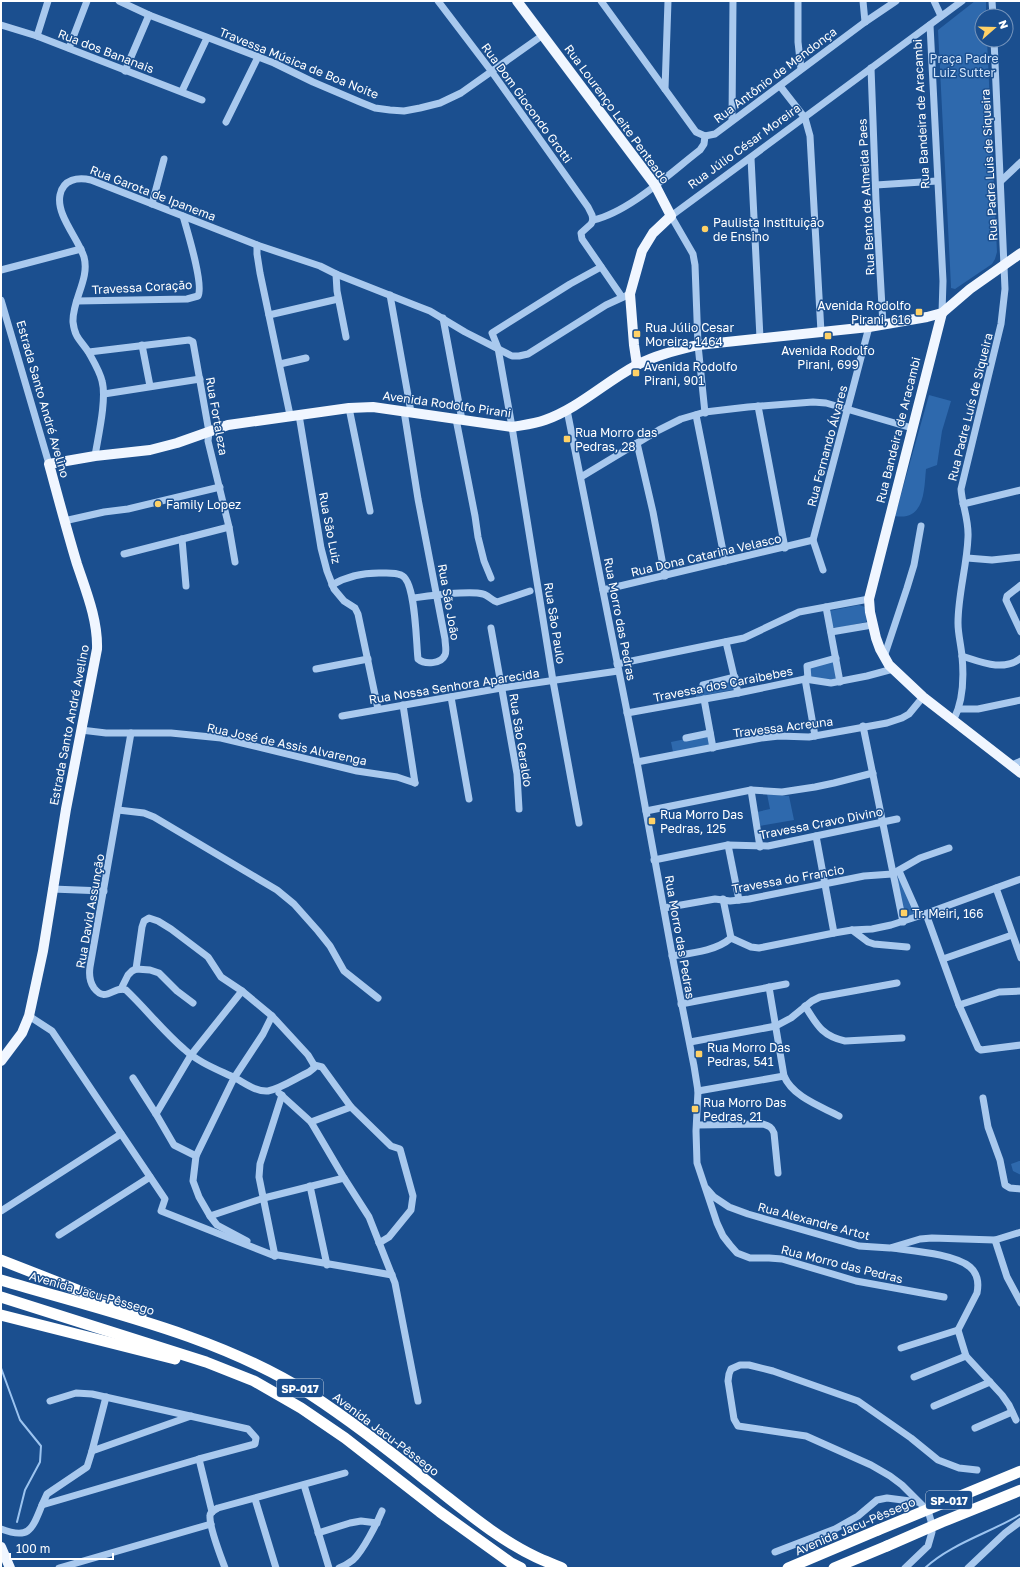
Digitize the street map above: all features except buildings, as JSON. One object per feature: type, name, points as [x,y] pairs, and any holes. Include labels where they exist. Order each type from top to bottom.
[{"type":"highway","points":[[1,1260],[138,1314],[164,1328]]},
{"type":"highway","name":"Avenida Jacu-Pêssego","points":[[1,1280],[164,1328],[234,1355],[273,1373],[309,1394],[343,1417],[476,1519],[506,1540],[536,1557],[562,1568]]},
{"type":"highway","name":"SP-017","points":[[1,1297],[206,1362],[254,1381],[301,1408],[345,1438],[477,1539],[511,1563],[521,1568]]},
{"type":"highway","points":[[1,1315],[171,1358],[206,1362]]},
{"type":"highway","name":"Avenida Jacu-Pêssego","points":[[788,1568],[1021,1471]]},
{"type":"highway","name":"SP-017","points":[[834,1568],[1021,1490]]},
{"type":"main road","name":"Rua Lourenço Leite Penteado","points":[[517,1],[655,185],[670,216]]},
{"type":"main road","name":"Rua Júlio César Moreira","points":[[637,365],[626,295],[642,251],[653,233],[670,216]]},
{"type":"main road","name":"Avenida Rodolfo Pirani","points":[[49,464],[96,456],[150,450],[228,425],[349,408],[373,407],[408,411],[512,427],[533,424],[546,420],[567,410],[637,365],[661,355],[698,345],[869,328],[905,322],[942,313],[970,289],[1021,253]]},
{"type":"main road","name":"Rua Bandeira de Aracambi","points":[[942,313],[869,599],[872,625],[884,657],[893,669],[923,697],[1016,763],[1021,773]]},
{"type":"main road","name":"Estrada Santo André Avelino","points":[[1,1061],[22,1034],[29,1016],[42,952],[81,730],[95,664],[98,638],[49,464]]},
{"type":"main road","points":[[1,1547],[3,1562],[10,1568]]},
{"type":"street","points":[[37,36],[48,1]]},
{"type":"street","points":[[69,48],[87,1]]},
{"type":"street","name":"Travessa Música de Boa Noite","points":[[119,1],[149,15],[274,63],[360,102],[375,108],[390,110],[404,111],[440,103],[461,93],[543,36]]},
{"type":"street","name":"Rua Dom Giocondo Grotti","points":[[438,1],[492,72],[588,207],[593,220]]},
{"type":"street","points":[[665,89],[668,1]]},
{"type":"street","points":[[732,120],[733,1]]},
{"type":"street","points":[[798,1],[798,42],[801,69]]},
{"type":"street","points":[[863,1],[865,22]]},
{"type":"street","name":"Rua Antônio de Mendonça","points":[[593,220],[601,218],[627,205],[655,185],[700,150],[704,144],[705,136],[715,134],[801,69],[896,1]]},
{"type":"street","points":[[934,1],[941,16]]},
{"type":"street","name":"Rua Júlio César Moreira","points":[[670,216],[751,158],[962,1]]},
{"type":"street","points":[[603,2],[696,132],[705,136]]},
{"type":"street","points":[[125,71],[149,15]]},
{"type":"street","name":"Rua Bandeira de Aracambi","points":[[930,25],[943,281],[942,313]]},
{"type":"street","name":"Rua dos Bananais","points":[[1,26],[37,36],[202,100]]},
{"type":"street","points":[[182,91],[207,38]]},
{"type":"street","name":"Rua Padre Luis de Siqueira","points":[[994,48],[1004,265]]},
{"type":"street","points":[[226,122],[258,57]]},
{"type":"street","name":"Rua Bento de Almeida Paes","points":[[871,68],[883,325]]},
{"type":"street","points":[[780,86],[805,118],[811,143],[821,332]]},
{"type":"street","points":[[751,158],[760,338]]},
{"type":"street","points":[[152,204],[164,159]]},
{"type":"street","points":[[1001,181],[1021,162]]},
{"type":"street","name":"Rua Garota de Ipanema","points":[[96,456],[104,394],[100,374],[89,352],[78,340],[75,332],[73,313],[84,278],[85,266],[81,249],[62,212],[60,202],[60,194],[64,186],[70,181],[81,178],[91,180],[257,245],[320,266],[336,274],[430,311],[498,348],[516,356],[528,354],[626,295]]},
{"type":"street","points":[[876,185],[937,181]]},
{"type":"street","name":"Travessa Coração","points":[[76,301],[187,299],[198,296],[200,291],[196,266],[183,216]]},
{"type":"street","name":"Rua Lourenço Leite Penteado","points":[[670,216],[692,254],[695,265],[698,345],[705,413]]},
{"type":"street","points":[[593,220],[581,236],[583,243],[601,267],[626,295]]},
{"type":"street","name":"Rua São Luiz","points":[[257,245],[257,254],[280,364],[295,415],[321,548],[332,585],[339,596],[357,612],[378,709]]},
{"type":"street","points":[[1,270],[81,249]]},
{"type":"street","name":"Rua Padre Luís de Siqueira","points":[[954,719],[959,709],[962,672],[958,610],[967,558],[968,528],[961,496],[962,483],[1004,312],[1004,265]]},
{"type":"street","name":"Rua São Paulo","points":[[579,823],[553,681],[498,348],[492,333],[570,284],[601,267]]},
{"type":"street","points":[[336,274],[338,299],[346,338]]},
{"type":"street","name":"Rua São João","points":[[332,585],[350,577],[367,573],[402,575],[407,579],[412,598],[418,660],[427,663],[436,662],[442,660],[446,654],[437,595],[418,499],[408,411],[390,295]]},
{"type":"street","points":[[270,315],[338,299]]},
{"type":"street","name":"Estrada Santo André Avelino","points":[[1,300],[49,464]]},
{"type":"street","points":[[443,318],[478,537],[484,561],[492,578]]},
{"type":"street","name":"Rua Fernando Álvares","points":[[814,540],[869,328]]},
{"type":"street","name":"Rua Fortaleza","points":[[142,345],[189,340],[194,344],[209,432],[208,441],[229,527],[235,562]]},
{"type":"street","points":[[89,352],[142,345],[150,386]]},
{"type":"street","points":[[280,364],[306,358]]},
{"type":"street","points":[[104,394],[200,379]]},
{"type":"street","points":[[581,477],[669,424],[705,413],[758,406],[813,402],[826,403],[848,408],[912,428]]},
{"type":"street","points":[[758,406],[785,548]]},
{"type":"street","points":[[349,408],[370,511]]},
{"type":"street","name":"Rua Morro das Pedras","points":[[567,410],[637,762],[681,1004],[690,1042],[698,1091],[697,1163],[711,1208],[723,1236],[737,1253],[743,1256],[750,1258],[782,1259],[856,1281],[944,1298]]},
{"type":"street","points":[[696,415],[725,562]]},
{"type":"street","points":[[637,443],[653,512],[665,576]]},
{"type":"street","points":[[64,521],[104,512],[128,510],[220,487]]},
{"type":"street","points":[[963,504],[1021,490]]},
{"type":"street","points":[[884,657],[914,565],[921,526]]},
{"type":"street","points":[[124,554],[229,527]]},
{"type":"street","points":[[182,538],[186,586]]},
{"type":"street","points":[[814,540],[823,570]]},
{"type":"street","name":"Rua Dona Catarina Velasco","points":[[603,590],[814,540]]},
{"type":"street","points":[[967,558],[992,560],[1021,557]]},
{"type":"street","points":[[1021,585],[1007,596],[1006,600],[1021,632]]},
{"type":"street","points":[[412,598],[470,593],[484,594],[492,601],[497,602],[530,591]]},
{"type":"street","name":"Rua Nossa Senhora Aparecida","points":[[342,716],[501,688],[553,681],[618,668],[754,634],[790,615],[869,599]]},
{"type":"street","points":[[826,607],[840,682]]},
{"type":"street","points":[[831,632],[872,625]]},
{"type":"street","name":"Rua São Geraldo","points":[[491,628],[517,774],[519,809]]},
{"type":"street","points":[[726,642],[738,693]]},
{"type":"street","points":[[962,656],[997,665],[1008,665],[1021,658]]},
{"type":"street","points":[[815,736],[806,679],[807,666],[836,658]]},
{"type":"street","points":[[316,669],[368,659]]},
{"type":"street","name":"Travessa dos Caraibebes","points":[[627,713],[806,679],[821,682],[840,682],[893,669]]},
{"type":"street","points":[[703,685],[735,677]]},
{"type":"street","points":[[451,697],[470,799]]},
{"type":"street","name":"Travessa Acreuna","points":[[637,762],[761,738],[779,736],[815,736],[863,726],[887,723],[909,714],[923,697]]},
{"type":"street","points":[[704,699],[713,748]]},
{"type":"street","points":[[959,709],[978,709],[1021,700]]},
{"type":"street","name":"Rua José de Assis Alvarenga","points":[[81,730],[131,734],[171,733],[221,738],[357,771],[397,777],[415,783],[403,705]]},
{"type":"street","points":[[863,726],[903,922]]},
{"type":"street","points":[[686,738],[710,733]]},
{"type":"street","name":"Rua David Assunção","points":[[121,989],[106,995],[102,995],[96,990],[90,980],[90,966],[131,734]]},
{"type":"street","points":[[646,811],[751,790],[782,792],[834,783],[873,773]]},
{"type":"street","points":[[751,790],[760,847]]},
{"type":"street","points":[[118,810],[144,813],[154,817],[276,890],[294,904],[318,931],[330,946],[344,971],[378,998]]},
{"type":"street","name":"Travessa Cravo Divino","points":[[654,860],[728,845],[760,847],[897,819]]},
{"type":"street","points":[[816,836],[834,933]]},
{"type":"street","points":[[728,845],[739,900]]},
{"type":"street","name":"Travessa do Francio","points":[[664,908],[716,898],[739,900],[824,885],[864,876],[892,874],[920,858],[949,848]]},
{"type":"street","points":[[899,871],[943,959],[959,1005],[979,1049],[1009,1047],[1021,1044]]},
{"type":"street","points":[[731,938],[751,947],[759,948],[834,933],[872,929],[903,922],[996,888],[1020,881]]},
{"type":"street","points":[[996,888],[1021,958]]},
{"type":"street","points":[[52,890],[104,891]]},
{"type":"street","points":[[723,899],[731,938]]},
{"type":"street","points":[[136,969],[144,921],[149,918],[158,920],[208,957],[221,977],[242,991],[272,1016],[308,1055],[314,1065],[322,1067],[350,1106],[391,1146],[400,1149],[413,1196],[411,1210],[389,1237],[379,1243]]},
{"type":"street","points":[[852,930],[868,942],[874,944],[907,946]]},
{"type":"street","points":[[943,959],[1012,935]]},
{"type":"street","points":[[672,956],[703,951],[723,944],[731,938]]},
{"type":"street","points":[[193,1003],[177,991],[159,973],[150,970],[136,969],[128,975],[121,989],[126,990],[165,1031],[191,1055],[214,1069],[257,1090],[268,1091],[274,1089],[309,1072],[314,1068],[314,1065]]},
{"type":"street","points":[[690,1042],[776,1026],[791,1018],[812,1000],[820,997],[897,983]]},
{"type":"street","points":[[681,1004],[786,984]]},
{"type":"street","points":[[769,988],[784,1076],[791,1089],[839,1116]]},
{"type":"street","points":[[156,1114],[191,1055],[242,991]]},
{"type":"street","points":[[959,1005],[999,992],[1021,991]]},
{"type":"street","points":[[805,1006],[819,1029],[836,1039],[845,1041],[902,1038]]},
{"type":"street","points":[[29,1016],[52,1031],[165,1199],[161,1211],[275,1256],[392,1275]]},
{"type":"street","points":[[272,1016],[263,1034],[234,1078],[196,1156],[193,1181],[199,1197],[210,1216],[217,1224],[275,1256]]},
{"type":"street","points":[[698,1091],[784,1076]]},
{"type":"street","points":[[133,1078],[174,1146],[196,1156]]},
{"type":"street","points":[[274,1089],[311,1122],[369,1217],[395,1283],[418,1401]]},
{"type":"street","points":[[275,1256],[259,1177],[260,1164],[282,1095]]},
{"type":"street","points":[[983,1098],[988,1126],[1000,1160],[1005,1184],[1010,1188],[1021,1189]]},
{"type":"street","points":[[311,1122],[350,1106]]},
{"type":"street","points":[[697,1125],[763,1124],[769,1126],[772,1128],[774,1133],[778,1173]]},
{"type":"street","points":[[1,1212],[121,1134]]},
{"type":"street","points":[[59,1234],[150,1177]]},
{"type":"street","points":[[210,1216],[264,1198],[344,1178]]},
{"type":"street","points":[[310,1186],[327,1264]]},
{"type":"street","name":"Rua Alexandre Artot","points":[[706,1189],[714,1197],[729,1207],[748,1214],[858,1246],[890,1248],[920,1239],[932,1238],[994,1240],[1021,1232]]},
{"type":"street","points":[[994,1240],[1007,1277],[1021,1303]]},
{"type":"street","points":[[890,1248],[931,1253],[962,1262],[971,1268],[977,1276],[977,1293],[958,1330],[966,1356],[1009,1405],[1016,1420]]},
{"type":"street","points":[[901,1348],[958,1330]]},
{"type":"street","points":[[914,1377],[966,1356]]},
{"type":"street","points":[[905,1568],[924,1550],[930,1540],[931,1521],[929,1514],[902,1485],[882,1471],[806,1436],[738,1426],[734,1419],[728,1381],[729,1374],[732,1369],[740,1365],[749,1365],[773,1371],[858,1401],[911,1438],[938,1460],[959,1468],[977,1470]]},
{"type":"street","points":[[934,1406],[990,1382]]},
{"type":"street","points":[[42,1505],[255,1444],[256,1438],[248,1429],[92,1394],[76,1393],[50,1401]]},
{"type":"street","points":[[1,1529],[10,1533],[23,1534],[32,1528],[48,1494],[87,1468],[106,1397]]},
{"type":"street","points":[[974,1428],[1012,1412]]},
{"type":"street","points":[[92,1451],[191,1416]]},
{"type":"street","points":[[199,1459],[211,1514],[211,1524],[225,1568]]},
{"type":"street","points":[[211,1514],[218,1508],[345,1473]]},
{"type":"street","points":[[304,1485],[329,1568]]},
{"type":"street","points":[[774,1552],[835,1529],[858,1516],[878,1500],[887,1498],[918,1502]]},
{"type":"street","points":[[255,1499],[276,1568]]},
{"type":"street","points":[[339,1568],[354,1559],[377,1523],[382,1510]]},
{"type":"street","points":[[318,1533],[361,1521],[377,1523]]},
{"type":"street","points":[[968,1568],[1005,1533],[1021,1521]]},
{"type":"street","points":[[59,1568],[211,1524]]},
{"type":"green space","name":"Praça Padre Luiz Sutter","points":[[975,1],[986,1],[986,8],[974,8],[974,48],[987,48],[997,252],[992,264],[955,289],[951,288],[938,30]]},
{"type":"green space","points":[[929,395],[951,401],[942,431],[937,465],[926,469],[925,486],[921,502],[917,509],[912,514],[895,516]]},
{"type":"green space","points":[[859,605],[865,607],[866,622],[837,628],[832,627],[829,611]]},
{"type":"green space","points":[[834,661],[838,678],[826,681],[811,677],[808,667]]},
{"type":"green space","points":[[734,679],[736,689],[696,697],[694,687]]},
{"type":"green space","points":[[710,734],[713,744],[673,752],[671,742]]},
{"type":"green space","points":[[767,794],[789,796],[794,820],[759,826],[757,812],[770,809]]},
{"type":"green space","points":[[901,879],[915,914],[907,917],[904,916],[894,880]]},
{"type":"green space","points":[[1021,1161],[1021,1175],[1013,1171],[1011,1164]]},
{"type":"waterway","points":[[1,1368],[20,1420],[41,1446],[40,1462],[25,1490],[17,1522]]},
{"type":"waterway","points":[[925,1568],[946,1552],[1010,1521],[1021,1514]]},
{"type":"place","name":"Paulista Instituição de Ensino","points":[[705,229]]},
{"type":"place","name":"Avenida Rodolfo Pirani, 616","points":[[919,312]]},
{"type":"place","name":"Rua Júlio Cesar Moreira, 1464","points":[[637,334]]},
{"type":"place","name":"Avenida Rodolfo Pirani, 699","points":[[828,336]]},
{"type":"place","name":"Avenida Rodolfo Pirani, 901","points":[[636,373]]},
{"type":"place","name":"Rua Morro das Pedras, 28","points":[[567,439]]},
{"type":"place","name":"Family Lopez","points":[[158,504]]},
{"type":"place","name":"Rua Morro Das Pedras, 125","points":[[652,821]]},
{"type":"place","name":"Tr. Meiri, 166","points":[[904,913]]},
{"type":"place","name":"Rua Morro Das Pedras, 541","points":[[699,1054]]},
{"type":"place","name":"Rua Morro Das Pedras, 21","points":[[695,1109]]}]
